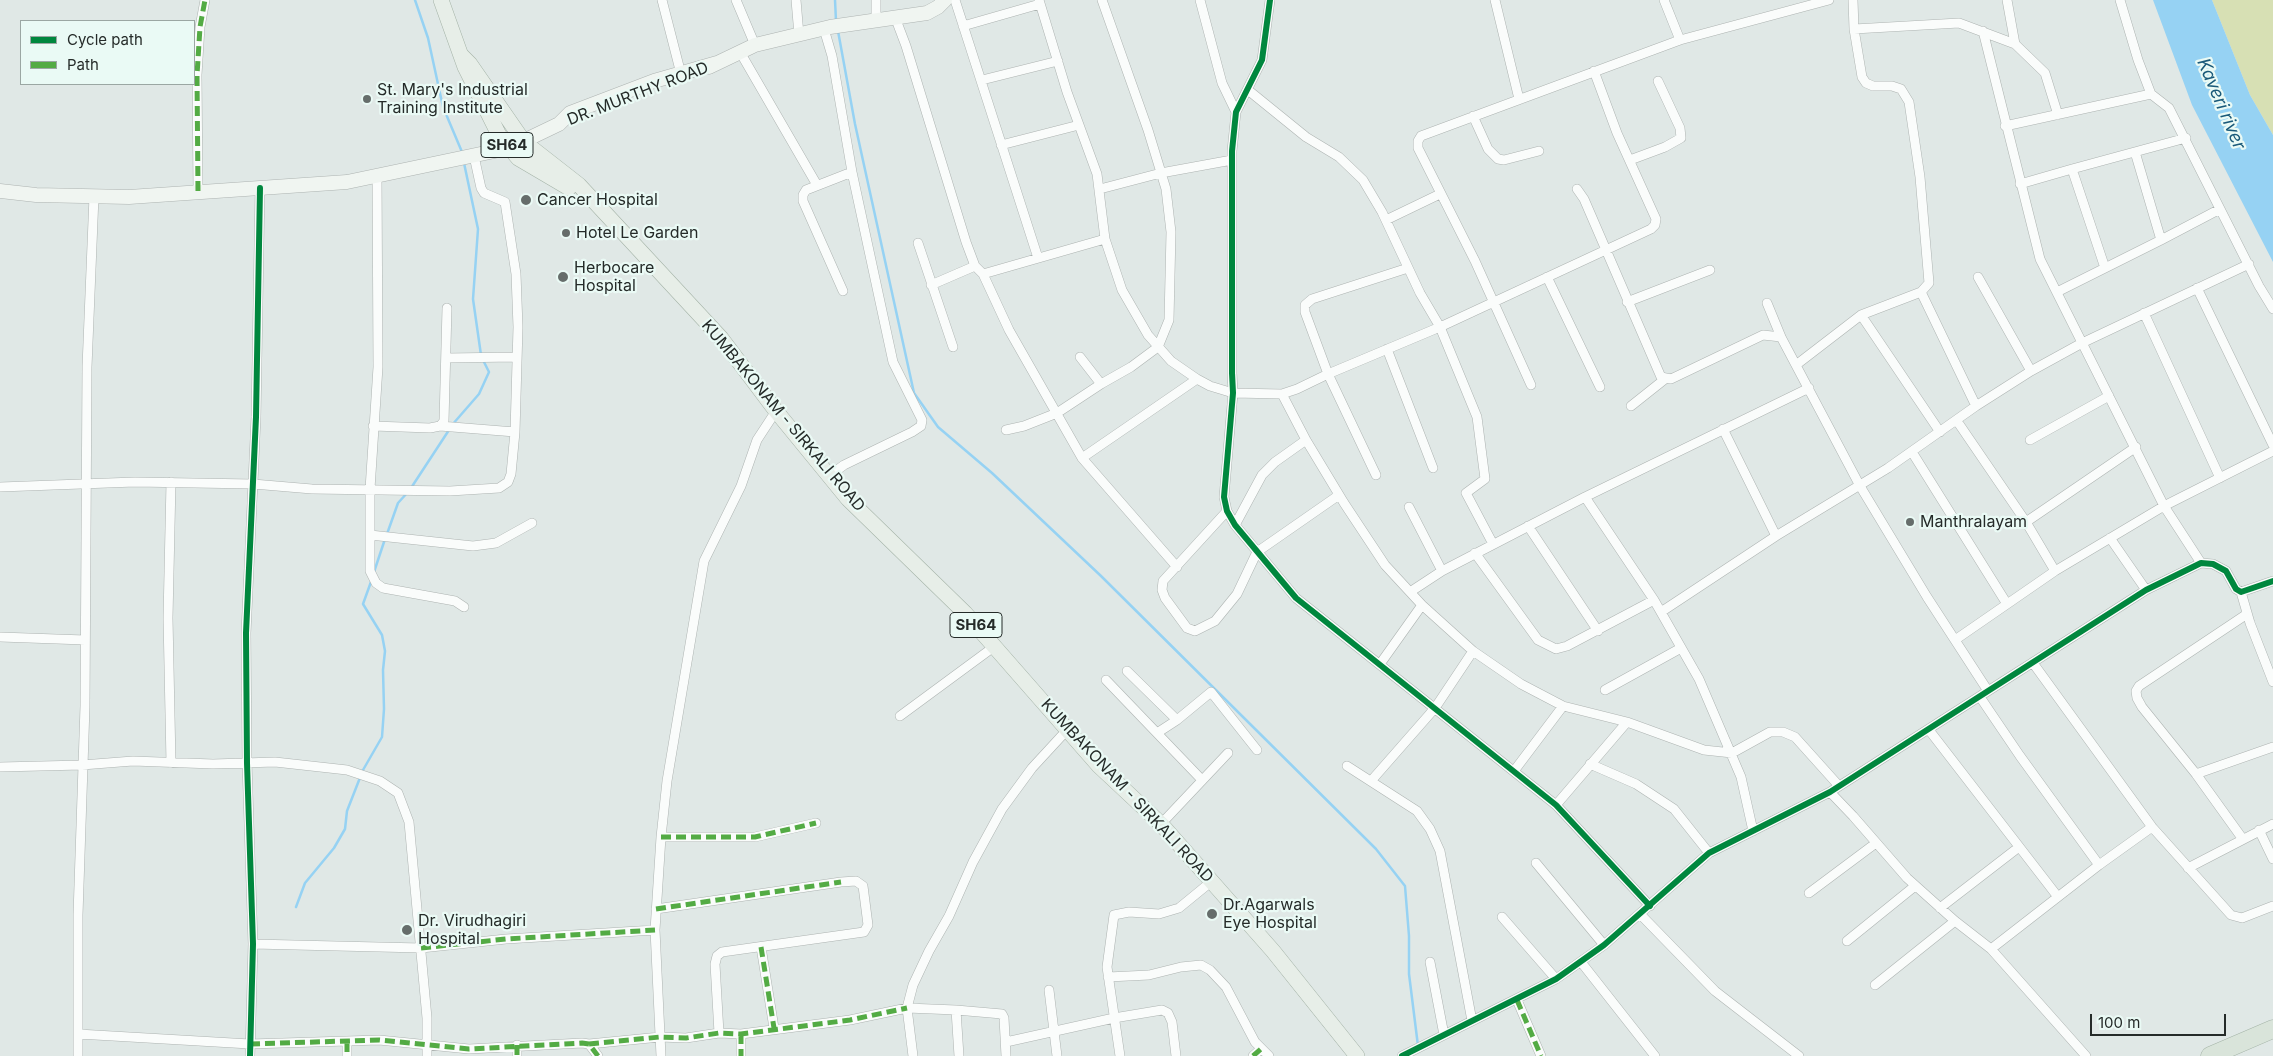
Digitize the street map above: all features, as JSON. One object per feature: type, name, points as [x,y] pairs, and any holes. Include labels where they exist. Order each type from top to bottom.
[{"type":"highway","points":[[2210,1056],[2273,1029]]},
{"type":"main road","name":"KUMBAKONAM - SIRKALI ROAD","points":[[441,0],[465,67],[499,135],[509,148],[524,161],[591,198]]},
{"type":"main road","name":"DR. MURTHY ROAD","points":[[897,17],[933,0]]},
{"type":"main road","name":"DR. MURTHY ROAD","points":[[0,191],[36,195],[130,197],[347,182],[378,174],[471,157],[509,148],[559,124],[581,119],[681,80],[755,45],[827,28],[927,13],[938,7],[945,0]]},
{"type":"main road","name":"KUMBAKONAM - SIRKALI ROAD","points":[[462,56],[470,64],[524,142],[579,186],[721,338],[776,411],[848,499],[965,613],[1099,766],[1161,824],[1272,951],[1357,1056]]},
{"type":"main road","name":"DR. MURTHY ROAD","points":[[559,124],[570,113],[654,81],[716,63]]},
{"type":"street","points":[[198,191],[197,75],[200,26],[205,0]]},
{"type":"street","points":[[662,0],[681,74]]},
{"type":"street","points":[[736,0],[755,45]]},
{"type":"street","points":[[796,0],[799,35]]},
{"type":"street","points":[[876,0],[876,20]]},
{"type":"street","points":[[955,0],[1038,258]]},
{"type":"street","points":[[1006,430],[1024,426],[1057,413],[1131,367],[1158,347],[1170,320],[1171,232],[1166,189],[1102,0]]},
{"type":"street","points":[[1200,0],[1222,83],[1236,112]]},
{"type":"street","points":[[1495,0],[1519,99]]},
{"type":"street","points":[[1664,0],[1680,40]]},
{"type":"street","points":[[1531,385],[1494,301],[1418,148],[1418,141],[1426,133],[1680,40],[1830,0]]},
{"type":"street","points":[[1796,365],[1861,315],[1921,292],[1929,283],[1930,277],[1909,102],[1901,90],[1892,86],[1866,84],[1862,77],[1854,29],[1854,0]]},
{"type":"street","points":[[2007,0],[2015,44]]},
{"type":"street","points":[[2120,0],[2138,60],[2152,94],[2170,108],[2220,209],[2273,309]]},
{"type":"street","points":[[1269,1],[1262,60],[1236,112],[1232,160],[1232,373],[1234,393],[1224,497],[1226,511],[1235,525],[1296,598],[1556,805],[1650,906]]},
{"type":"street","points":[[963,26],[1040,2],[1079,125],[1097,174],[1105,239],[1122,290],[1148,335],[1171,361],[1197,380],[1234,393],[1282,394],[1297,389],[1440,327],[1656,225],[1656,219],[1609,113],[1594,71]]},
{"type":"street","points":[[897,17],[975,266],[983,274],[1009,330],[1082,458],[1177,567]]},
{"type":"street","points":[[1854,29],[1946,22],[1959,23],[2015,44],[2045,73],[2058,114]]},
{"type":"street","points":[[827,28],[852,172],[893,362],[922,420],[921,426],[912,432],[844,465],[829,476]]},
{"type":"street","points":[[1983,32],[2005,126],[2040,259],[2164,506],[2201,563]]},
{"type":"street","points":[[740,52],[817,186]]},
{"type":"street","points":[[982,80],[1058,61]]},
{"type":"street","points":[[1630,160],[1681,138],[1680,128],[1658,81]]},
{"type":"street","points":[[1248,90],[1306,137],[1339,157],[1363,180],[1386,220],[1420,294],[1440,327],[1477,416],[1485,479],[1466,493],[1493,544]]},
{"type":"street","points":[[2005,126],[2152,94]]},
{"type":"street","points":[[1473,116],[1488,149],[1498,159],[1504,160],[1539,151]]},
{"type":"street","points":[[1001,145],[1079,125]]},
{"type":"street","points":[[2020,184],[2186,138]]},
{"type":"street","points":[[2135,152],[2161,240]]},
{"type":"street","points":[[0,487],[171,482],[253,484],[312,489],[450,491],[499,488],[508,482],[511,474],[515,432],[516,274],[508,210],[505,202],[484,193],[471,157]]},
{"type":"street","points":[[1100,188],[1161,173],[1232,160]]},
{"type":"street","points":[[2072,169],[2105,268]]},
{"type":"street","points":[[843,291],[803,200],[806,190],[852,172]]},
{"type":"street","points":[[378,174],[378,367],[370,489],[370,571],[376,583],[383,588],[455,601],[464,608]]},
{"type":"street","points":[[250,1056],[253,944],[247,763],[246,632],[253,484],[260,188]]},
{"type":"street","points":[[1577,188],[1584,200],[1657,373],[1665,379],[1671,379],[1763,335],[1781,337]]},
{"type":"street","points":[[1386,220],[1440,194]]},
{"type":"street","points":[[78,1056],[78,915],[88,484],[88,366],[94,196]]},
{"type":"street","points":[[2056,292],[2220,209]]},
{"type":"street","points":[[983,274],[1105,239]]},
{"type":"street","points":[[918,243],[953,347]]},
{"type":"street","points":[[1661,612],[1776,536],[1860,486],[1957,421],[1976,406],[2031,371],[2082,343],[2249,264]]},
{"type":"street","points":[[931,285],[975,266]]},
{"type":"street","points":[[1376,475],[1328,374],[1305,312],[1308,301],[1408,268]]},
{"type":"street","points":[[1627,302],[1710,270]]},
{"type":"street","points":[[1547,276],[1600,387]]},
{"type":"street","points":[[1978,277],[2031,371]]},
{"type":"street","points":[[2197,288],[2273,445]]},
{"type":"street","points":[[1921,292],[1976,406]]},
{"type":"street","points":[[1767,303],[1781,337],[1860,486],[1955,640],[2020,756],[2099,865]]},
{"type":"street","points":[[440,426],[444,420],[447,358],[446,308]]},
{"type":"street","points":[[2144,313],[2220,478]]},
{"type":"street","points":[[1861,315],[1940,432]]},
{"type":"street","points":[[1388,349],[1433,468]]},
{"type":"street","points":[[447,358],[516,357]]},
{"type":"street","points":[[1080,357],[1101,384]]},
{"type":"street","points":[[1631,406],[1665,379]]},
{"type":"street","points":[[1082,458],[1197,380]]},
{"type":"street","points":[[1410,592],[1442,570],[1528,526],[1809,388]]},
{"type":"street","points":[[1282,394],[1306,440],[1339,495],[1385,565],[1422,604],[1474,651],[1521,684],[1563,706],[1627,722],[1704,750],[1732,753],[1770,732],[1782,732],[1794,737],[1839,786]]},
{"type":"street","points":[[2030,440],[2109,396]]},
{"type":"street","points":[[661,1056],[655,930],[661,837],[667,781],[704,561],[741,486],[757,440],[776,411]]},
{"type":"street","points":[[1957,421],[2026,522],[2055,571]]},
{"type":"street","points":[[373,426],[440,426],[515,432]]},
{"type":"street","points":[[1723,430],[1776,536]]},
{"type":"street","points":[[1235,525],[1262,475],[1275,462],[1306,440]]},
{"type":"street","points":[[2026,522],[2136,447]]},
{"type":"street","points":[[1955,640],[2055,571],[2110,538],[2164,506],[2273,451]]},
{"type":"street","points":[[1912,452],[2007,604]]},
{"type":"street","points":[[171,482],[168,618],[171,764]]},
{"type":"street","points":[[1226,511],[1163,581],[1162,590],[1165,598],[1187,628],[1195,631],[1215,621],[1237,594],[1257,552],[1339,495]]},
{"type":"street","points":[[1585,497],[1654,600],[1699,679],[1741,777],[1753,831]]},
{"type":"street","points":[[1409,507],[1442,570]]},
{"type":"street","points":[[370,535],[473,546],[496,543],[532,523]]},
{"type":"street","points":[[1528,526],[1598,631]]},
{"type":"street","points":[[2110,538],[2146,590]]},
{"type":"street","points":[[1475,554],[1538,640],[1556,649],[1567,646],[1598,631],[1654,600]]},
{"type":"street","points":[[1402,1056],[1518,1000],[1556,979],[1604,945],[1709,853],[1830,792],[2146,590],[2201,563],[2213,564],[2226,571],[2236,589],[2241,592],[2247,614],[2273,682]]},
{"type":"street","points":[[2241,592],[2273,581]]},
{"type":"street","points":[[1380,664],[1422,604]]},
{"type":"street","points":[[2242,838],[2196,774],[2142,707],[2137,698],[2136,691],[2139,686],[2247,614]]},
{"type":"street","points":[[0,637],[85,640]]},
{"type":"street","points":[[900,716],[995,646]]},
{"type":"street","points":[[1604,690],[1681,648]]},
{"type":"street","points":[[1371,781],[1435,708],[1474,651]]},
{"type":"street","points":[[2033,663],[2152,827],[2231,915],[2242,918],[2273,906]]},
{"type":"street","points":[[1127,671],[1177,720]]},
{"type":"street","points":[[1106,680],[1202,780]]},
{"type":"street","points":[[1157,733],[1177,720],[1211,692],[1257,750]]},
{"type":"street","points":[[1514,770],[1563,706]]},
{"type":"street","points":[[1556,805],[1627,722]]},
{"type":"street","points":[[913,1056],[907,1008],[914,985],[929,951],[949,916],[973,862],[1002,809],[1032,768],[1067,730]]},
{"type":"street","points":[[1929,730],[2058,897]]},
{"type":"street","points":[[2196,774],[2273,747]]},
{"type":"street","points":[[1161,824],[1228,753]]},
{"type":"street","points":[[0,767],[82,765],[133,761],[171,764],[275,762],[348,770],[380,781],[398,793],[409,822],[421,948],[428,1056]]},
{"type":"street","points":[[1590,764],[1636,784],[1674,809],[1709,853]]},
{"type":"street","points":[[1347,766],[1417,811],[1430,829],[1440,851],[1472,1021]]},
{"type":"street","points":[[1830,792],[1915,886],[1955,922],[1991,949],[2086,1056]]},
{"type":"street","points":[[661,837],[755,837],[816,823]]},
{"type":"street","points":[[2188,868],[2242,838],[2273,824]]},
{"type":"street","points":[[1991,949],[2099,865],[2152,827]]},
{"type":"street","points":[[2259,830],[2273,859]]},
{"type":"street","points":[[1809,893],[1876,843]]},
{"type":"street","points":[[1940,908],[2019,847]]},
{"type":"street","points":[[1536,863],[1604,945]]},
{"type":"street","points":[[1120,1056],[1107,967],[1114,915],[1129,912],[1159,914],[1179,908],[1212,881]]},
{"type":"street","points":[[656,909],[841,882],[856,882],[863,886],[868,925],[864,932],[722,952],[717,956],[715,964],[718,1034]]},
{"type":"street","points":[[1847,941],[1915,886]]},
{"type":"street","points":[[1640,914],[1715,990],[1799,1056]]},
{"type":"street","points":[[1502,917],[1556,979]]},
{"type":"street","points":[[1875,985],[1955,922]]},
{"type":"street","points":[[253,944],[421,948],[506,939],[655,930]]},
{"type":"street","points":[[761,947],[774,1028]]},
{"type":"street","points":[[1430,962],[1444,1035]]},
{"type":"street","points":[[1581,962],[1655,1056]]},
{"type":"street","points":[[1108,977],[1149,975],[1181,967],[1201,965],[1210,970],[1226,987],[1255,1042],[1269,1056]]},
{"type":"street","points":[[1049,990],[1057,1056]]},
{"type":"street","points":[[1518,1000],[1541,1056]]},
{"type":"street","points":[[78,1034],[250,1044],[379,1040],[470,1049],[589,1044],[660,1036],[686,1038],[718,1034],[741,1034],[774,1028],[850,1020],[907,1008],[1002,1014],[1006,1056]]},
{"type":"street","points":[[956,1010],[959,1056]]},
{"type":"street","points":[[1006,1042],[1114,1018],[1162,1010],[1168,1013],[1172,1022],[1176,1056]]},
{"type":"street","points":[[741,1034],[741,1056]]},
{"type":"street","points":[[347,1042],[347,1056]]},
{"type":"street","points":[[589,1044],[598,1056]]},
{"type":"street","points":[[517,1046],[518,1056]]},
{"type":"street","points":[[1253,1056],[1261,1049]]},
{"type":"green space","points":[[2212,0],[2273,0],[2273,135],[2250,95]]},
{"type":"water","name":"Kaveri river","points":[[2153,0],[2212,0],[2250,95],[2273,135],[2273,262],[2192,105]]},
{"type":"waterway","points":[[415,0],[428,38],[443,107],[462,152]]},
{"type":"waterway","points":[[835,0],[836,21]]},
{"type":"waterway","points":[[838,31],[855,124],[914,393],[938,427],[992,473],[1101,576],[1376,849],[1405,886],[1409,936],[1409,974],[1418,1046]]},
{"type":"waterway","points":[[464,163],[478,229],[473,299],[481,355]]},
{"type":"waterway","points":[[452,425],[479,394],[489,372],[483,360]]},
{"type":"waterway","points":[[411,488],[449,430]]},
{"type":"waterway","points":[[387,534],[398,503],[408,492]]},
{"type":"waterway","points":[[374,572],[385,539]]},
{"type":"waterway","points":[[296,907],[305,883],[334,848],[345,829],[347,811],[363,770],[382,737],[385,651],[382,635],[363,604],[372,579]]},
{"type":"marked path","points":[[198,191],[197,75],[200,27],[205,0]]},
{"type":"marked path","points":[[661,837],[755,837],[816,823]]},
{"type":"marked path","points":[[656,909],[841,882]]},
{"type":"marked path","points":[[421,948],[506,939],[655,930]]},
{"type":"marked path","points":[[761,947],[774,1028]]},
{"type":"marked path","points":[[1517,1000],[1541,1056]]},
{"type":"marked path","points":[[589,1044],[660,1037],[686,1038],[719,1033],[741,1034],[850,1020],[907,1008]]},
{"type":"marked path","points":[[741,1034],[741,1056]]},
{"type":"marked path","points":[[250,1044],[379,1040],[469,1049],[582,1043],[589,1044],[598,1056]]},
{"type":"marked path","points":[[347,1042],[347,1056]]},
{"type":"marked path","points":[[517,1045],[517,1056]]},
{"type":"marked path","points":[[1253,1056],[1261,1049]]},
{"type":"cycle path","points":[[1270,0],[1262,60],[1236,112],[1232,151],[1233,393],[1224,497],[1227,511],[1235,525],[1296,598],[1556,805],[1650,906]]},
{"type":"cycle path","points":[[250,1056],[253,944],[247,763],[246,633],[256,417],[260,188]]},
{"type":"cycle path","points":[[1402,1056],[1556,979],[1604,945],[1709,853],[1830,792],[2146,590],[2201,563],[2213,564],[2226,571],[2236,589],[2241,592],[2273,581]]},
{"type":"place","name":"St. Mary's Industrial Training Institute","points":[[367,99]]},
{"type":"place","name":"Cancer Hospital","points":[[526,200]]},
{"type":"place","name":"Hotel Le Garden","points":[[566,233]]},
{"type":"place","name":"Herbocare Hospital","points":[[563,277]]},
{"type":"place","name":"Manthralayam","points":[[1910,522]]},
{"type":"place","name":"Dr.Agarwals Eye Hospital","points":[[1212,914]]},
{"type":"place","name":"Dr. Virudhagiri Hospital","points":[[407,930]]}]
